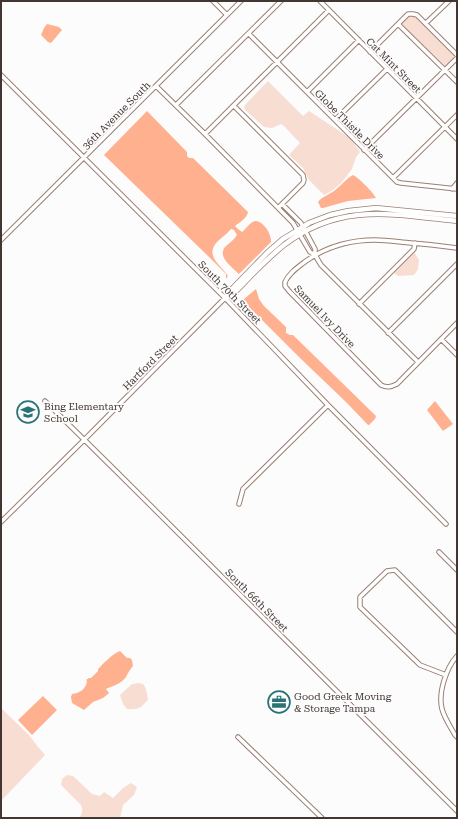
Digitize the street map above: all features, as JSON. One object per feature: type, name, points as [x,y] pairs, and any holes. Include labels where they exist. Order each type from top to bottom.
[{"type":"street","points":[[214,1],[227,15]]},
{"type":"street","name":"36th Avenue South","points":[[1,240],[241,1]]},
{"type":"street","points":[[176,105],[281,1]]},
{"type":"street","name":"Cat Mint Street","points":[[320,1],[457,140]]},
{"type":"street","points":[[426,24],[449,1]]},
{"type":"street","points":[[205,134],[330,10]]},
{"type":"street","points":[[364,150],[445,70],[457,56],[417,15],[413,14],[408,14],[370,52]]},
{"type":"street","points":[[398,24],[457,82]]},
{"type":"street","name":"Globe Thistle Drive","points":[[249,34],[393,178],[400,183],[457,189]]},
{"type":"street","points":[[307,92],[358,40]]},
{"type":"street","points":[[453,61],[457,65]]},
{"type":"street","points":[[335,120],[387,69]]},
{"type":"street","name":"South 70th Street","points":[[1,75],[225,298],[446,524]]},
{"type":"street","points":[[156,86],[293,223],[310,252],[315,255],[321,265],[418,362]]},
{"type":"street","points":[[234,106],[303,175],[303,183],[278,208]]},
{"type":"street","points":[[393,178],[457,115]]},
{"type":"street","points":[[452,189],[457,183]]},
{"type":"street","points":[[282,204],[298,220],[304,229],[315,249],[315,255]]},
{"type":"street","points":[[225,298],[230,291],[273,248],[317,220],[330,215],[364,209],[389,209],[457,216]]},
{"type":"street","points":[[304,229],[331,220],[364,214],[387,214],[457,221]]},
{"type":"street","name":"Samuel Ivy Drive","points":[[457,248],[386,240],[364,240],[344,244],[315,255],[290,274],[285,282],[285,286],[289,291],[381,385],[388,388],[397,384],[457,322]]},
{"type":"street","points":[[359,304],[414,248],[415,243]]},
{"type":"street","points":[[388,333],[457,264]]},
{"type":"street","name":"Hartford Street","points":[[1,522],[225,298]]},
{"type":"street","points":[[441,339],[457,355]]},
{"type":"street","name":"South 66th Street","points":[[45,402],[457,811]]},
{"type":"street","points":[[239,504],[242,489],[328,405]]},
{"type":"street","points":[[439,552],[457,570]]},
{"type":"street","points":[[446,675],[420,664],[360,607],[360,597],[387,571],[396,570],[457,632]]},
{"type":"street","points":[[457,656],[453,660],[446,675],[442,690],[442,709],[457,737]]},
{"type":"street","points":[[238,737],[322,818]]},
{"type":"shaded area","points":[[412,15],[416,17],[454,54],[454,57],[446,66],[442,65],[403,26],[402,22]]},
{"type":"shaded area","points":[[47,24],[59,27],[62,30],[51,43],[41,35]]},
{"type":"shaded area","points":[[268,81],[303,116],[309,111],[350,138],[360,152],[356,157],[352,169],[342,182],[333,190],[324,195],[309,180],[303,168],[289,155],[300,143],[281,124],[272,128],[264,127],[244,108],[245,105]]},
{"type":"shaded area","points":[[147,111],[187,152],[187,156],[189,158],[193,158],[248,212],[245,218],[235,226],[238,229],[242,232],[251,223],[257,221],[260,222],[268,231],[271,242],[239,274],[226,262],[223,254],[225,247],[237,235],[234,230],[231,229],[217,242],[213,247],[212,252],[215,260],[228,276],[226,279],[226,274],[104,155]]},
{"type":"shaded area","points":[[353,175],[366,185],[376,198],[348,201],[321,208],[318,202]]},
{"type":"shaded area","points":[[413,252],[419,260],[418,269],[414,275],[398,276],[394,273]]},
{"type":"shaded area","points":[[256,289],[259,299],[264,306],[286,327],[286,333],[293,335],[376,416],[369,425],[244,302],[244,299]]},
{"type":"shaded area","points":[[435,401],[453,424],[443,431],[427,410]]},
{"type":"shaded area","points":[[120,651],[127,658],[132,660],[133,666],[126,677],[117,684],[106,689],[109,693],[103,698],[93,702],[84,710],[72,703],[72,694],[78,693],[82,690],[86,684],[86,680],[91,678],[108,659]]},
{"type":"shaded area","points":[[132,684],[143,684],[147,692],[148,700],[139,708],[127,709],[123,704],[120,695]]},
{"type":"shaded area","points":[[43,696],[57,710],[32,735],[18,720]]},
{"type":"shaded area","points":[[1,708],[29,735],[45,755],[1,801]]},
{"type":"shaded area","points":[[67,775],[73,776],[92,794],[100,796],[104,792],[113,798],[123,788],[131,783],[137,787],[134,795],[123,805],[120,818],[78,818],[82,812],[81,805],[61,785],[62,779]]},
{"type":"place","name":"Bing Elementary School","points":[[28,412]]},
{"type":"place","name":"Good Greek Moving & Storage Tampa","points":[[279,702]]}]
